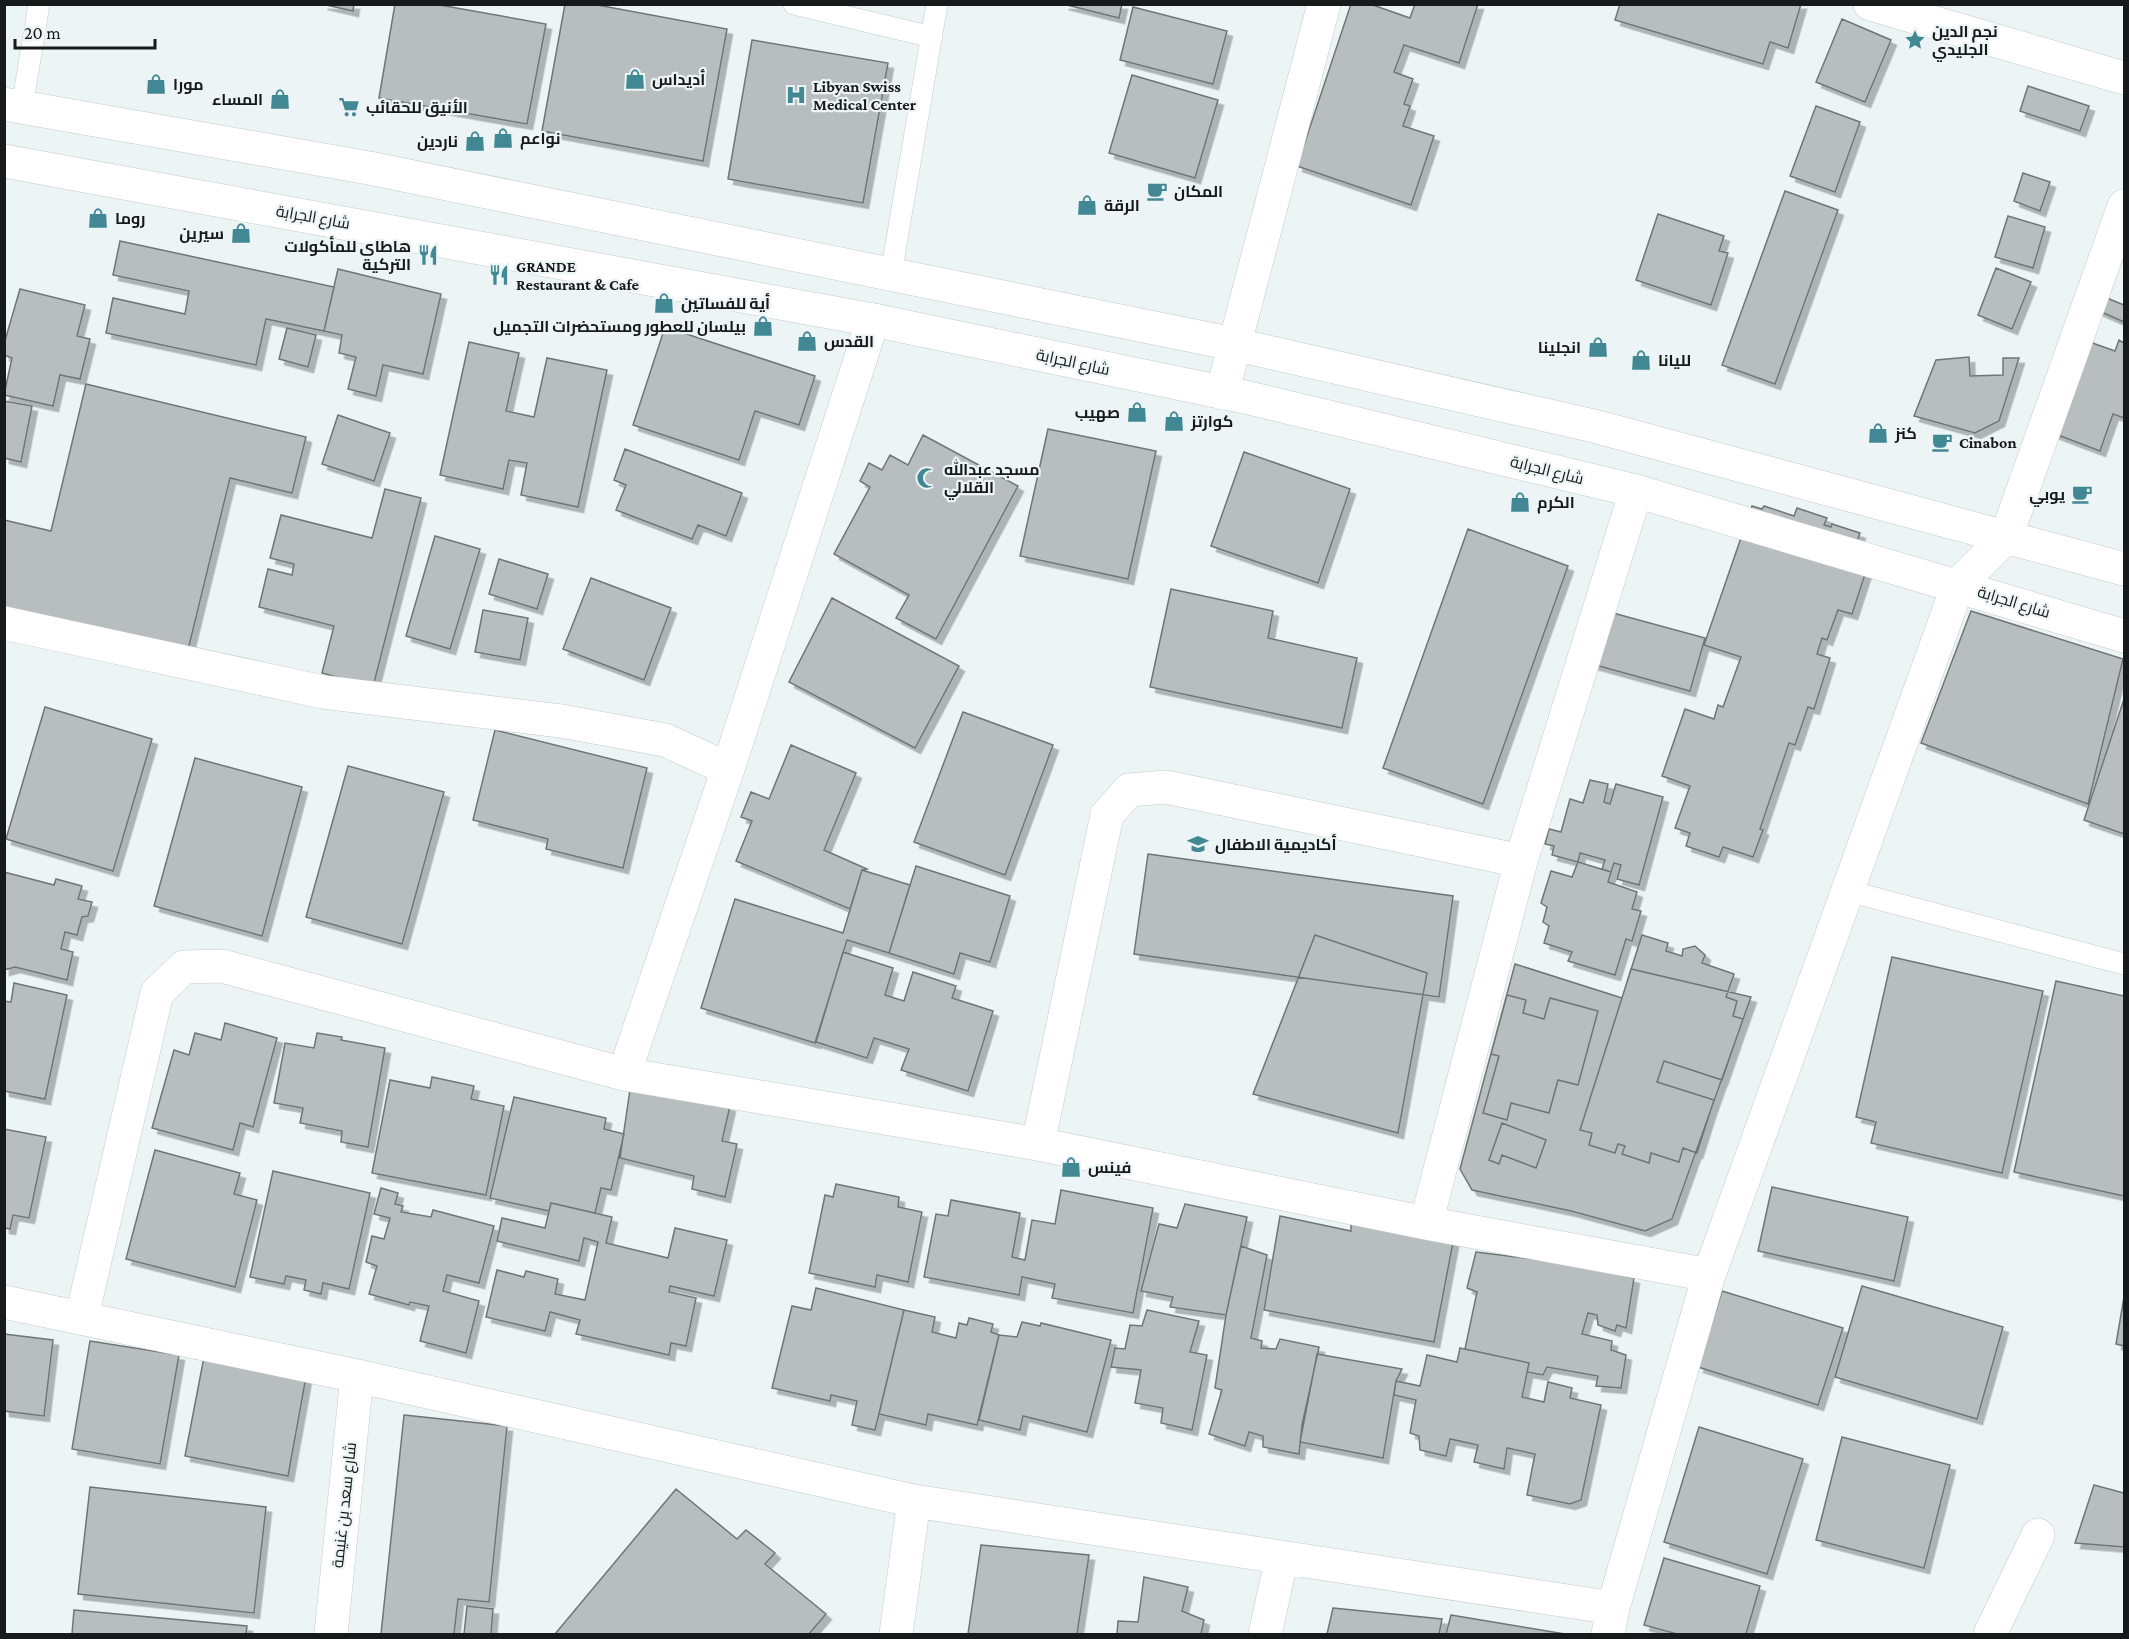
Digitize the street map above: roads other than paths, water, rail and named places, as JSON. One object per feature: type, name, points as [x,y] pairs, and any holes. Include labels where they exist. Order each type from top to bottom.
[{"type":"street","points":[[1222,393],[1324,4]]},
{"type":"street","points":[[1870,4],[2124,78]]},
{"type":"street","points":[[13,105],[369,168],[1233,344],[1594,426],[2124,569]]},
{"type":"street","name":"شارع الجرابة","points":[[4,161],[873,320],[1222,393],[1636,491],[2124,636]]},
{"type":"street","points":[[4,1302],[82,1316],[357,1376],[914,1501],[1282,1557],[1611,1621],[1709,1275],[1958,585],[2006,537],[2124,206]]},
{"type":"street","points":[[624,1074],[728,769],[873,320]]},
{"type":"street","points":[[1426,1223],[1521,861],[1636,491]]},
{"type":"street","points":[[4,623],[323,692],[561,720],[665,741],[728,769]]},
{"type":"street","points":[[1038,1144],[1107,815],[1129,790],[1166,787],[1521,861]]},
{"type":"street","points":[[82,1316],[157,993],[184,967],[222,966],[624,1074],[1038,1144],[1426,1223],[1709,1275]]},
{"type":"street","name":"شارع سعد بن غنيمة","points":[[331,1635],[357,1376]]},
{"type":"street","points":[[896,1635],[914,1501]]},
{"type":"street","points":[[1990,1635],[2038,1535]]},
{"type":"street","points":[[1266,1635],[1282,1557]]},
{"type":"lane","points":[[13,105],[39,4]]},
{"type":"lane","points":[[794,4],[932,37]]},
{"type":"lane","points":[[891,274],[937,4]]},
{"type":"lane","points":[[1848,891],[2124,964]]},
{"type":"place","name":"نجم الدين الجليدي","points":[[1915,40]]},
{"type":"place","name":"أديداس","points":[[635,79]]},
{"type":"place","name":"مورا","points":[[156,84]]},
{"type":"place","name":"Libyan Swiss Medical Center","points":[[796,95]]},
{"type":"place","name":"المساء","points":[[280,99]]},
{"type":"place","name":"الأنيق للحقائب","points":[[349,107]]},
{"type":"place","name":"نواعم","points":[[503,138]]},
{"type":"place","name":"ناردين","points":[[475,141]]},
{"type":"place","name":"المكان","points":[[1157,191]]},
{"type":"place","name":"الرقة","points":[[1087,205]]},
{"type":"place","name":"روما","points":[[98,218]]},
{"type":"place","name":"سيرين","points":[[241,233]]},
{"type":"place","name":"هاطاي للمأكولات التركية","points":[[428,255]]},
{"type":"place","name":"GRANDE Restaurant & Cafe","points":[[499,275]]},
{"type":"place","name":"أية للفساتين","points":[[664,303]]},
{"type":"place","name":"بيلسان للعطور ومستحضرات التجميل","points":[[763,326]]},
{"type":"place","name":"القدس","points":[[807,341]]},
{"type":"place","name":"انجلينا","points":[[1598,347]]},
{"type":"place","name":"لليانا","points":[[1641,360]]},
{"type":"place","name":"صهيب","points":[[1137,412]]},
{"type":"place","name":"كوارتز","points":[[1174,421]]},
{"type":"place","name":"كنز","points":[[1878,433]]},
{"type":"place","name":"Cinabon","points":[[1942,442]]},
{"type":"place","name":"مسجد عبدالله القلالي","points":[[927,478]]},
{"type":"place","name":"يوبي","points":[[2082,494]]},
{"type":"place","name":"الكرم","points":[[1520,502]]},
{"type":"place","name":"أكاديمية الاطفال","points":[[1198,844]]},
{"type":"place","name":"فينس","points":[[1071,1167]]}]
